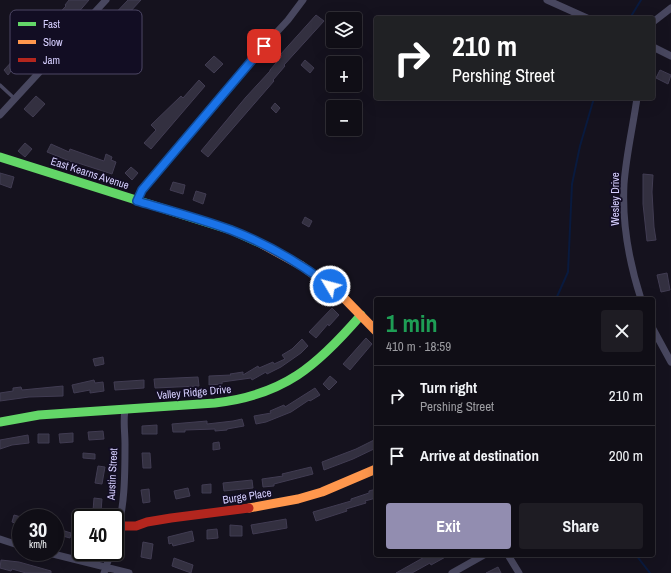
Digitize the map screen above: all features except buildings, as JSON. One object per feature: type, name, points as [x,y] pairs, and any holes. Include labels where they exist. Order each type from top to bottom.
[{"type":"street","points":[[97,10],[106,0]]},
{"type":"street","points":[[137,201],[142,190],[264,46],[288,20],[302,0]]},
{"type":"street","points":[[547,0],[583,16]]},
{"type":"street","points":[[655,20],[671,8]]},
{"type":"street","points":[[655,48],[671,56]]},
{"type":"street","points":[[0,115],[38,74]]},
{"type":"street","name":"Wesley Drive","points":[[637,100],[624,182],[624,209],[628,245],[635,282],[640,297]]},
{"type":"street","name":"East Kearns Avenue","points":[[0,157],[232,230],[273,249],[318,277],[342,296],[374,329]]},
{"type":"street","name":"Valley Ridge Drive","points":[[0,422],[39,415],[215,403],[260,394],[276,388],[300,375],[319,362],[361,315]]},
{"type":"street","points":[[655,333],[671,362]]},
{"type":"street","name":"Austin Street","points":[[121,509],[124,493],[125,443],[123,419],[125,410]]},
{"type":"street","name":"Burge Place","points":[[124,526],[136,526],[147,522],[171,518],[276,504],[322,492],[374,471]]},
{"type":"street","points":[[0,539],[12,543]]},
{"type":"street","points":[[452,573],[480,557]]},
{"type":"street","points":[[509,557],[519,573]]},
{"type":"street","points":[[64,558],[105,570],[129,573]]},
{"type":"lane","points":[[0,85],[15,99]]},
{"type":"waterway","points":[[631,16],[641,0]]},
{"type":"waterway","points":[[557,297],[568,272],[572,184],[580,146],[593,100]]},
{"type":"waterway","points":[[638,557],[650,573]]},
{"type":"traffic: fast","points":[[0,157],[231,230],[262,244]]},
{"type":"traffic: fast","points":[[0,422],[39,415],[215,403],[261,393],[280,385],[314,363],[361,315]]},
{"type":"traffic: slow","points":[[262,244],[302,266],[342,296],[374,329]]},
{"type":"traffic: slow","points":[[249,508],[298,499],[322,492],[374,470]]},
{"type":"traffic: jam","points":[[124,526],[136,526],[147,522],[171,518],[249,508]]},
{"type":"route","points":[[264,46],[142,190],[137,201],[232,230],[273,249],[302,266],[330,286]]}]
